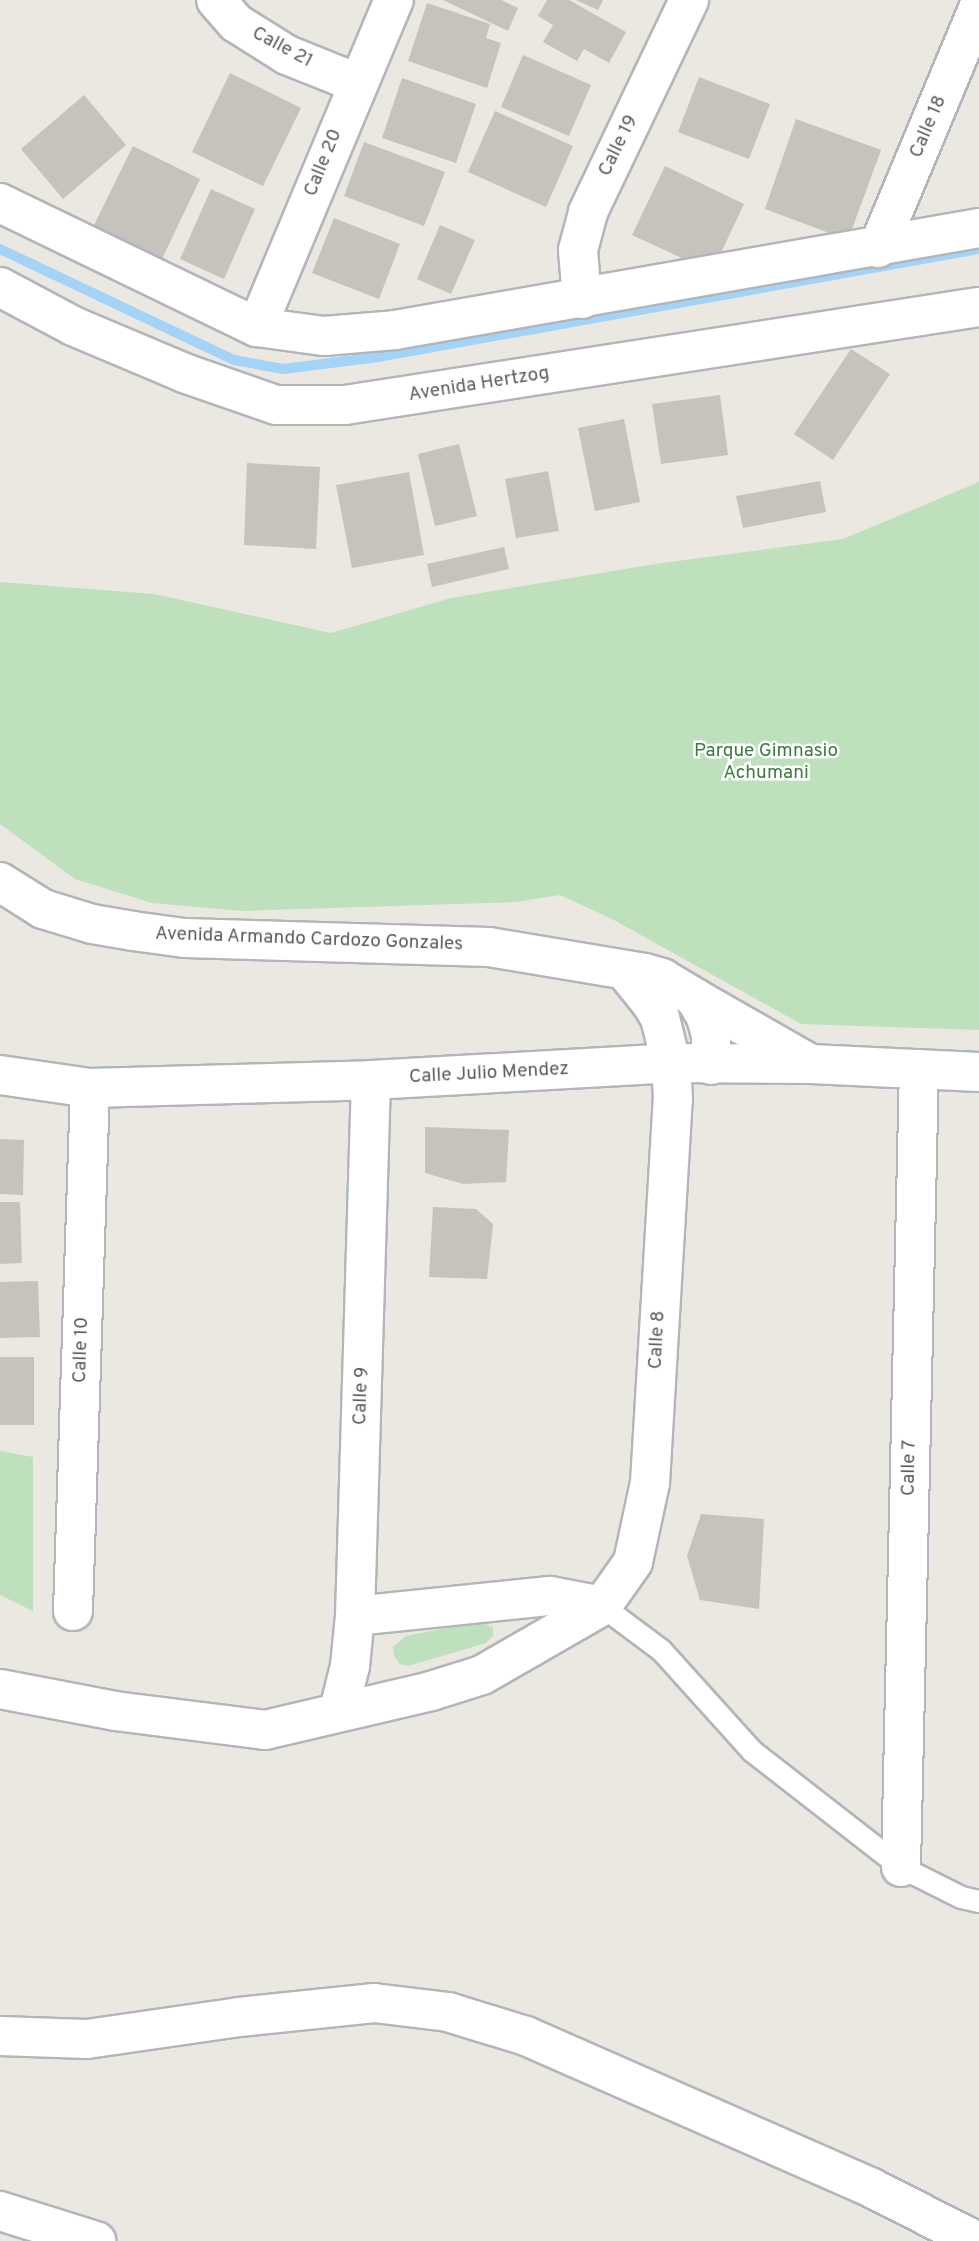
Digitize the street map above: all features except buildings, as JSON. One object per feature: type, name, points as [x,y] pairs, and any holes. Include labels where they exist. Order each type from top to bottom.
[{"type":"street","name":"Calle 21","points":[[216,0],[236,23],[287,55],[357,83]]},
{"type":"street","name":"Calle 20","points":[[257,327],[394,0]]},
{"type":"street","name":"Calle 19","points":[[582,299],[578,250],[588,212],[689,0]]},
{"type":"street","name":"Calle 18","points":[[878,248],[979,6]]},
{"type":"street","points":[[3,201],[257,327],[324,336],[395,330],[878,248],[979,228]]},
{"type":"street","name":"Avenida Hertzog","points":[[0,287],[73,326],[184,373],[276,405],[345,405],[979,307]]},
{"type":"street","name":"Avenida Armando Cardozo Gonzales","points":[[0,882],[43,909],[92,924],[133,931],[185,938],[489,947],[536,953],[662,978],[811,1064]]},
{"type":"street","points":[[626,972],[652,1003],[660,1018],[671,1063]]},
{"type":"street","points":[[695,998],[708,1027],[712,1065]]},
{"type":"street","name":"Calle Julio Mendez","points":[[0,1075],[90,1088],[371,1080],[671,1063],[811,1064],[979,1072]]},
{"type":"street","name":"Calle 8","points":[[602,1606],[633,1562],[650,1483],[673,1099],[671,1063]]},
{"type":"street","name":"Calle 7","points":[[901,1867],[919,1069]]},
{"type":"street","name":"Calle 9","points":[[339,1710],[350,1666],[355,1616],[371,1080]]},
{"type":"street","name":"Calle 10","points":[[73,1611],[90,1088]]},
{"type":"street","points":[[355,1616],[550,1596],[602,1606]]},
{"type":"street","points":[[0,1689],[115,1711],[265,1730],[339,1710],[431,1691],[482,1675],[602,1606]]},
{"type":"street","points":[[0,2036],[87,2039],[239,2017],[373,2003],[448,2012],[526,2036],[872,2188],[975,2241]]},
{"type":"street","points":[[0,2211],[96,2241]]},
{"type":"lane","points":[[602,1606],[661,1650],[703,1700],[752,1751],[901,1867],[961,1896],[979,1901]]},
{"type":"green space","name":"Parque Gimnasio Achumani","points":[[979,482],[979,1030],[801,1024],[612,919],[560,895],[516,902],[242,911],[152,903],[75,879],[0,824],[0,582],[154,594],[331,633],[451,598],[655,564],[843,539]]},
{"type":"green space","points":[[0,1451],[33,1457],[33,1611],[0,1595]]},
{"type":"green space","points":[[482,1621],[493,1628],[493,1636],[486,1643],[408,1666],[400,1664],[394,1656],[393,1647],[406,1636]]},
{"type":"waterway","points":[[0,249],[234,360],[283,369],[378,357],[979,249]]}]
